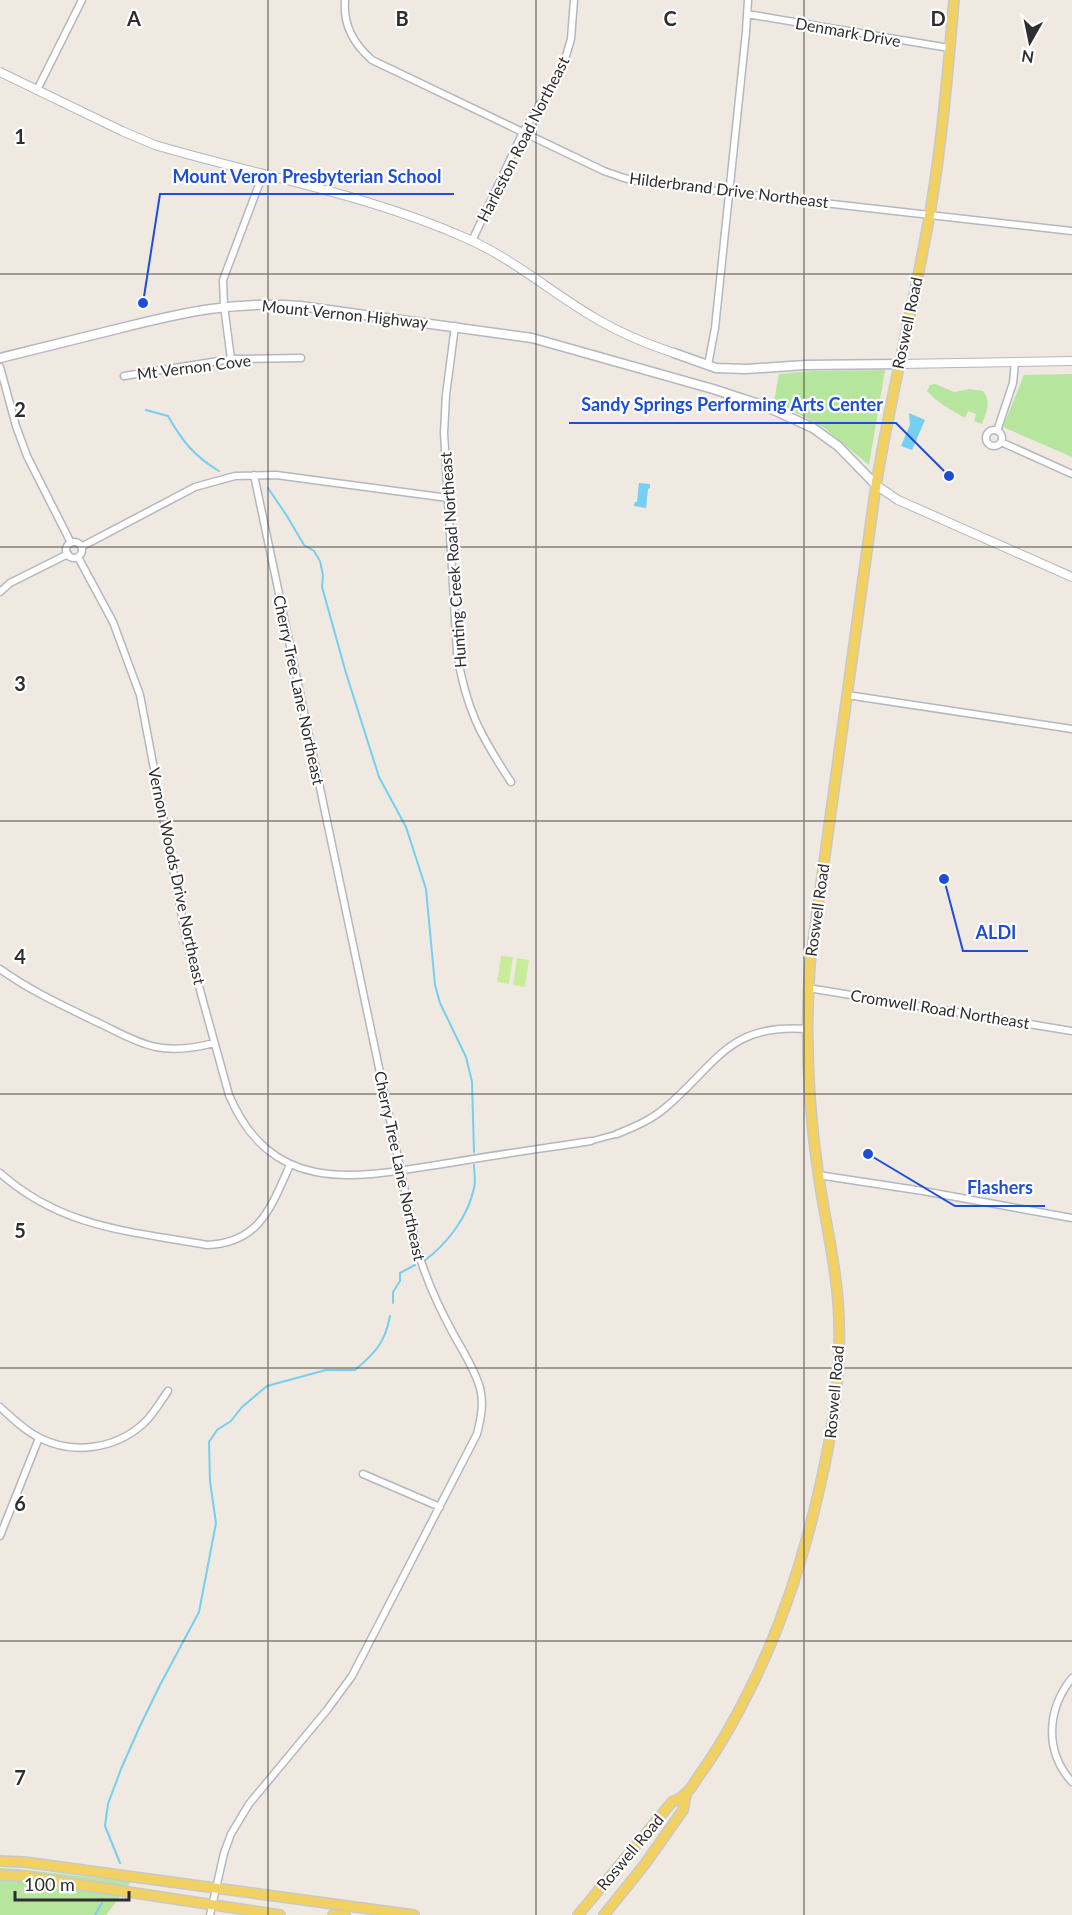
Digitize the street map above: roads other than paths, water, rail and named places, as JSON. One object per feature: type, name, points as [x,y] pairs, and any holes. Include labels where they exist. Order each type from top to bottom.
[{"type":"main road","name":"Roswell Road","points":[[604,1915],[612,1910],[684,1810],[686,1795],[723,1739],[757,1676],[794,1582],[807,1540],[829,1446],[837,1388],[839,1314],[833,1252],[818,1175],[810,1113],[808,988],[816,915],[876,485],[887,420],[930,214],[942,130],[954,0]]},
{"type":"main road","name":"Mount Vernon Highway","points":[[0,358],[183,313],[224,306],[271,304],[300,306],[455,326],[536,339],[680,379],[765,406],[790,416],[826,436],[876,485]]},
{"type":"main road","points":[[674,353],[716,368],[899,364]]},
{"type":"main road","name":"Roswell Road","points":[[578,1915],[672,1802],[686,1795]]},
{"type":"main road","points":[[0,1861],[24,1862],[414,1915]]},
{"type":"main road","points":[[0,1875],[23,1876],[211,1910],[280,1915]]},
{"type":"main road","points":[[333,1915],[345,1915]]},
{"type":"street","points":[[37,90],[82,0]]},
{"type":"street","name":"Hilderbrand Drive Northeast","points":[[345,0],[344,14],[347,27],[361,50],[372,60],[604,171],[624,178],[646,183],[1072,231]]},
{"type":"street","name":"Harleston Road Northeast","points":[[472,241],[523,132],[559,74],[571,39],[574,0]]},
{"type":"street","points":[[708,365],[715,328],[748,0]]},
{"type":"street","name":"Denmark Drive","points":[[747,14],[949,48]]},
{"type":"street","points":[[0,72],[155,145],[382,205],[429,222],[509,261],[594,318],[630,336],[674,353]]},
{"type":"street","points":[[231,359],[223,280],[263,174]]},
{"type":"street","name":"Hunting Creek Road Northeast","points":[[455,326],[444,414],[457,653],[462,682],[478,729],[511,782]]},
{"type":"street","name":"Mt Vernon Cove","points":[[124,376],[231,359],[301,357]]},
{"type":"street","points":[[899,364],[1072,361]]},
{"type":"street","points":[[997,430],[1013,382],[1015,362]]},
{"type":"street","points":[[0,367],[16,426],[27,456],[71,543]]},
{"type":"street","points":[[991,430],[997,430],[1001,434],[1002,442],[995,447],[990,446],[986,442],[987,434],[991,430]]},
{"type":"street","points":[[1002,442],[1072,474]]},
{"type":"street","name":"Cherry Tree Lane Northeast","points":[[211,1910],[224,1853],[239,1819],[352,1676],[477,1434],[482,1416],[482,1398],[475,1376],[434,1298],[417,1248],[254,475]]},
{"type":"street","points":[[81,547],[195,487],[222,479],[276,475],[448,498]]},
{"type":"street","points":[[876,485],[891,496],[1072,577]]},
{"type":"street","points":[[68,554],[71,557],[81,553],[81,547],[77,543],[71,543]]},
{"type":"street","points":[[68,554],[67,548],[71,543]]},
{"type":"street","points":[[0,592],[10,583],[68,554]]},
{"type":"street","name":"Vernon Woods Drive Northeast","points":[[78,556],[113,622],[140,695],[187,943],[214,1043],[229,1095],[240,1118],[261,1143],[290,1165],[312,1172],[359,1176],[591,1141]]},
{"type":"street","points":[[847,695],[1072,729]]},
{"type":"street","points":[[0,969],[48,999],[137,1041],[156,1047],[175,1049],[195,1048],[214,1043]]},
{"type":"street","name":"Cromwell Road Northeast","points":[[808,988],[1072,1030]]},
{"type":"street","points":[[591,1141],[641,1124],[663,1109],[716,1057],[736,1041],[749,1035],[774,1029],[807,1029]]},
{"type":"street","points":[[0,1173],[35,1200],[78,1220],[207,1245],[234,1241],[257,1226],[269,1210],[290,1165]]},
{"type":"street","points":[[818,1175],[1072,1218]]},
{"type":"street","points":[[0,1407],[39,1438],[56,1445],[75,1448],[94,1447],[112,1443],[143,1424],[168,1391]]},
{"type":"street","points":[[0,1536],[39,1438]]},
{"type":"street","points":[[363,1474],[440,1507]]},
{"type":"street","points":[[1072,1678],[1056,1705],[1052,1725],[1054,1752],[1059,1764],[1072,1782]]},
{"type":"water","points":[[909,413],[925,420],[912,450],[901,446],[910,425]]},
{"type":"water","points":[[639,483],[650,484],[646,508],[634,506],[637,502]]},
{"type":"waterway","points":[[146,410],[168,416],[189,447],[202,460],[219,471]]},
{"type":"waterway","points":[[268,488],[304,545],[314,551],[320,561],[323,575],[322,587],[379,777],[406,827],[426,889],[435,985],[440,1003],[466,1057],[472,1082],[474,1152]]},
{"type":"waterway","points":[[424,1261],[441,1246],[462,1219],[475,1185],[474,1165]]},
{"type":"waterway","points":[[393,1303],[393,1292],[400,1281],[400,1273],[415,1265]]},
{"type":"waterway","points":[[120,1863],[105,1826],[108,1804],[140,1726],[199,1612],[216,1523],[210,1481],[209,1442],[217,1430],[231,1421],[242,1407],[267,1386],[326,1370],[355,1370],[378,1347],[390,1316]]},
{"type":"waterway","points":[[95,1915],[102,1903]]},
{"type":"place","name":"Mount Veron Presbyterian School","points":[[143,303]]},
{"type":"place","name":"Sandy Springs Performing Arts Center","points":[[949,476]]},
{"type":"place","name":"ALDI","points":[[944,879]]},
{"type":"place","name":"Flashers","points":[[868,1154]]}]
